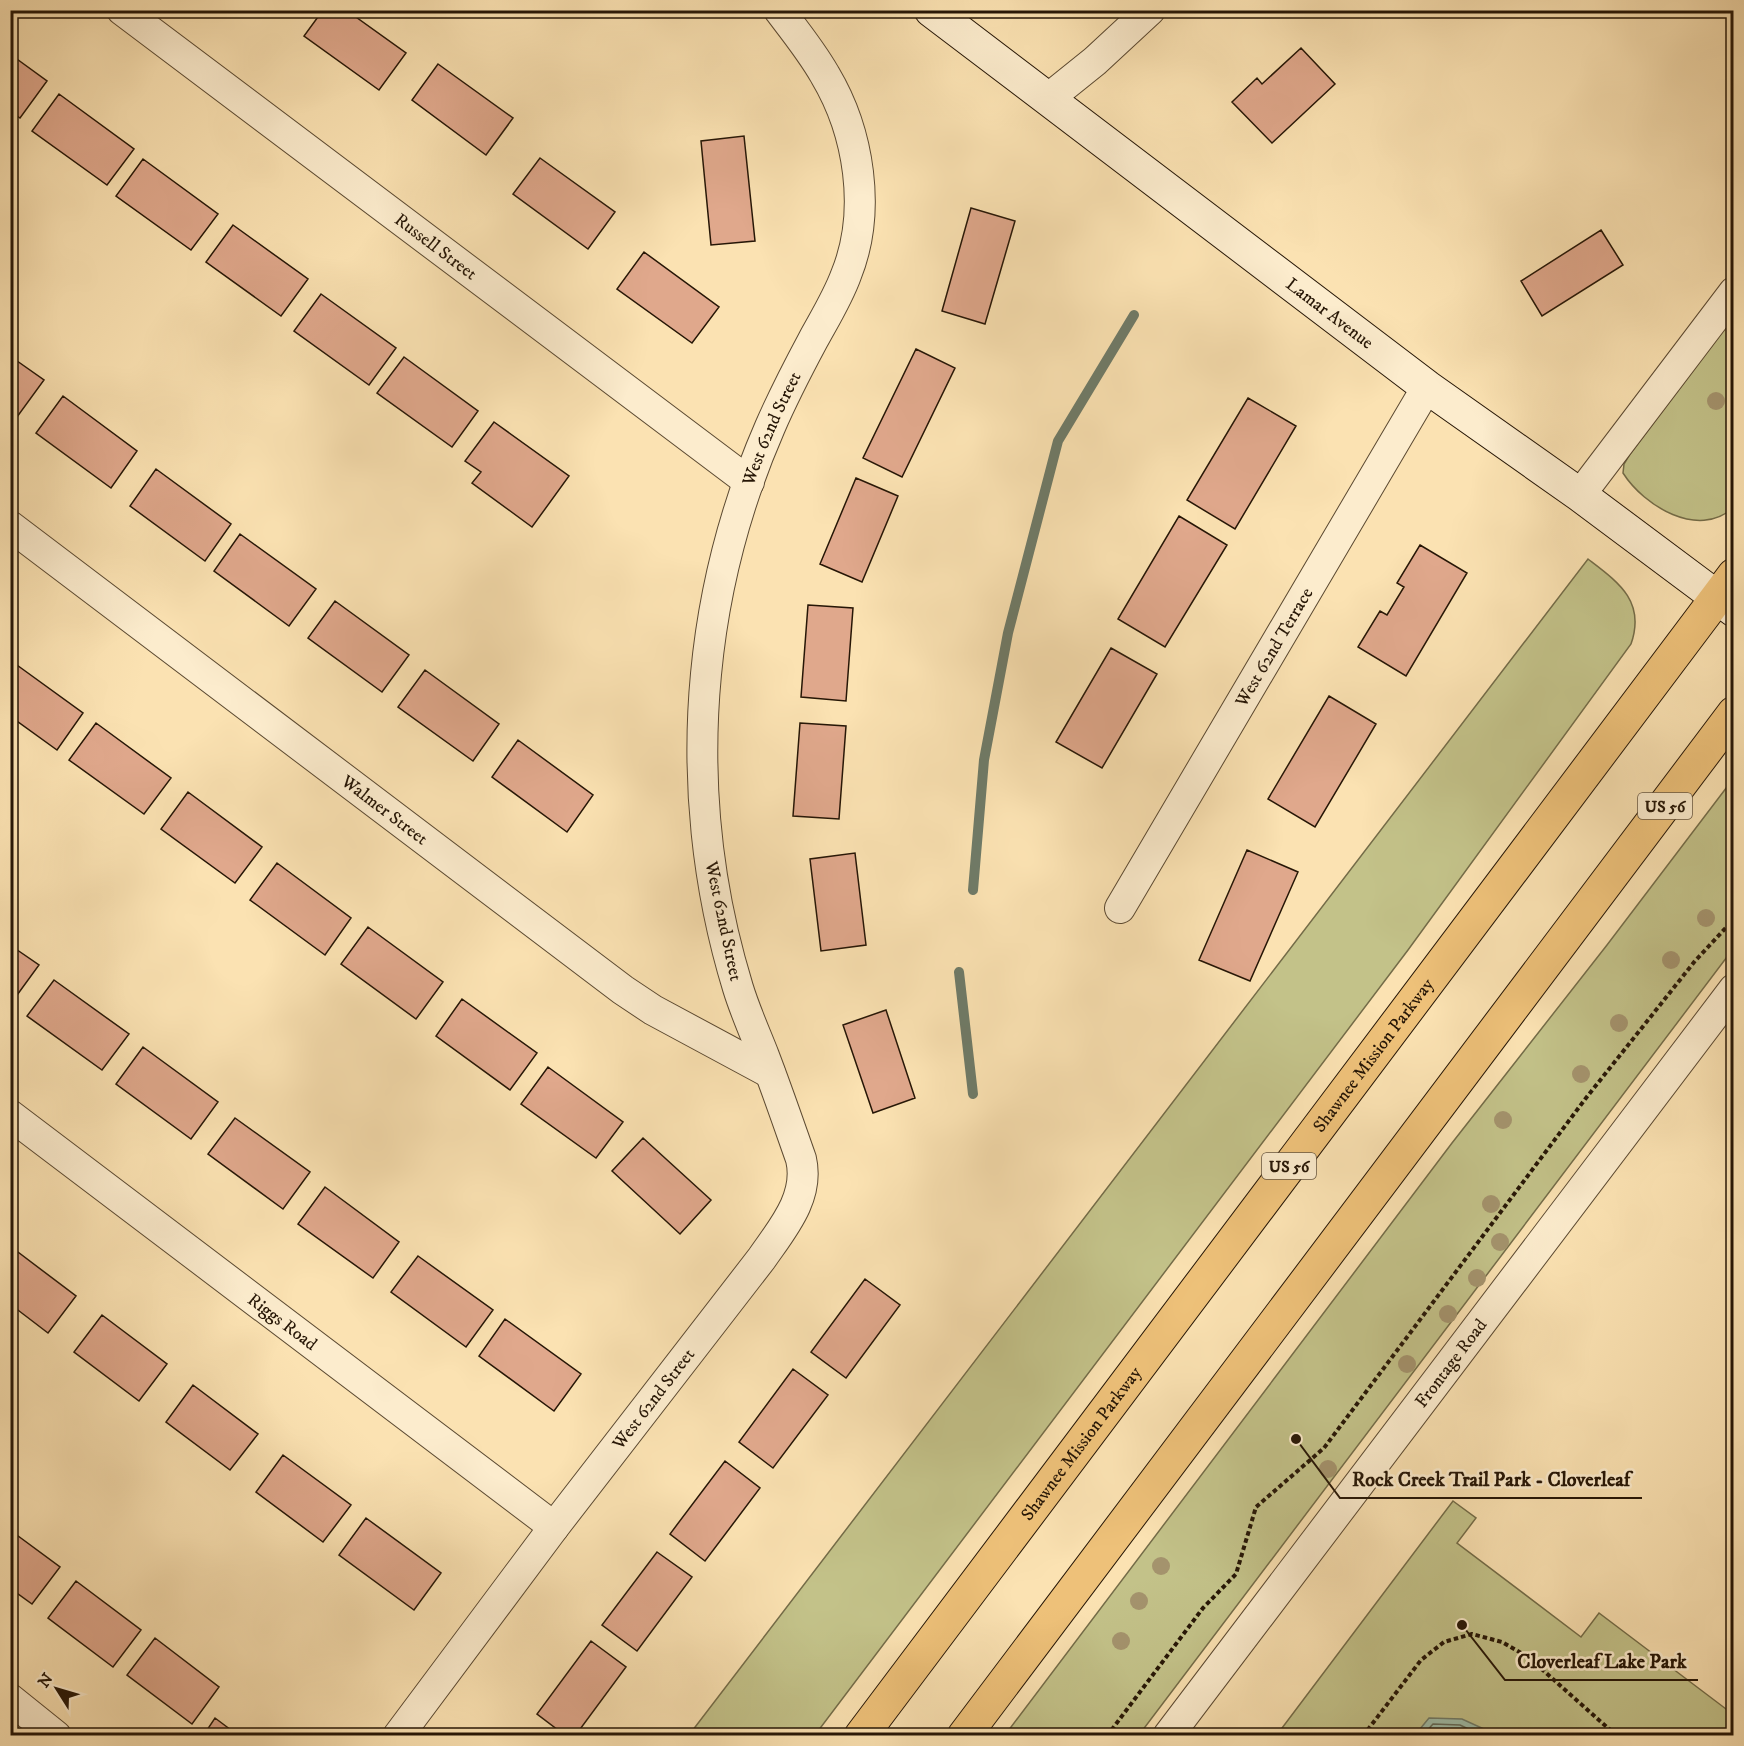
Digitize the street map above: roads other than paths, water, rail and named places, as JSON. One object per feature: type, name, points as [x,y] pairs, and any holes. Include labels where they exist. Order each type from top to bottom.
[{"type":"highway","name":"Shawnee Mission Parkway","points":[[861,1736],[1728,594]]},
{"type":"highway","name":"US 56","points":[[964,1736],[1734,713]]},
{"type":"street","name":"Russell Street","points":[[122,10],[749,482]]},
{"type":"street","name":"West 62nd Street","points":[[398,1736],[554,1527],[762,1258],[785,1225],[803,1189],[804,1170],[738,990],[727,945],[709,847],[703,778],[702,726],[706,671],[727,549],[769,429],[846,276],[857,226],[857,166],[848,127],[827,77],[779,10]]},
{"type":"street","name":"Lamar Avenue","points":[[931,10],[1427,387],[1580,495],[1728,594]]},
{"type":"street","points":[[1049,98],[1095,61],[1150,10]]},
{"type":"street","points":[[1580,495],[1734,292]]},
{"type":"street","name":"West 62nd Terrace","points":[[1120,908],[1427,387]]},
{"type":"street","name":"Walmer Street","points":[[10,526],[622,990],[653,1010],[770,1073]]},
{"type":"street","name":"Frontage Road","points":[[1168,1736],[1734,989]]},
{"type":"street","name":"Riggs Road","points":[[10,1115],[554,1527]]},
{"type":"street","points":[[10,1699],[56,1736]]},
{"type":"water","points":[[1429,1718],[1462,1719],[1497,1735],[1415,1735]]},
{"type":"waterway","points":[[973,890],[984,760],[1008,633],[1058,441],[1134,315]]},
{"type":"waterway","points":[[959,972],[973,1094]]},
{"type":"place","name":"Rock Creek Trail Park - Cloverleaf","points":[[1296,1439]]},
{"type":"place","name":"Cloverleaf Lake Park","points":[[1462,1625]]}]
